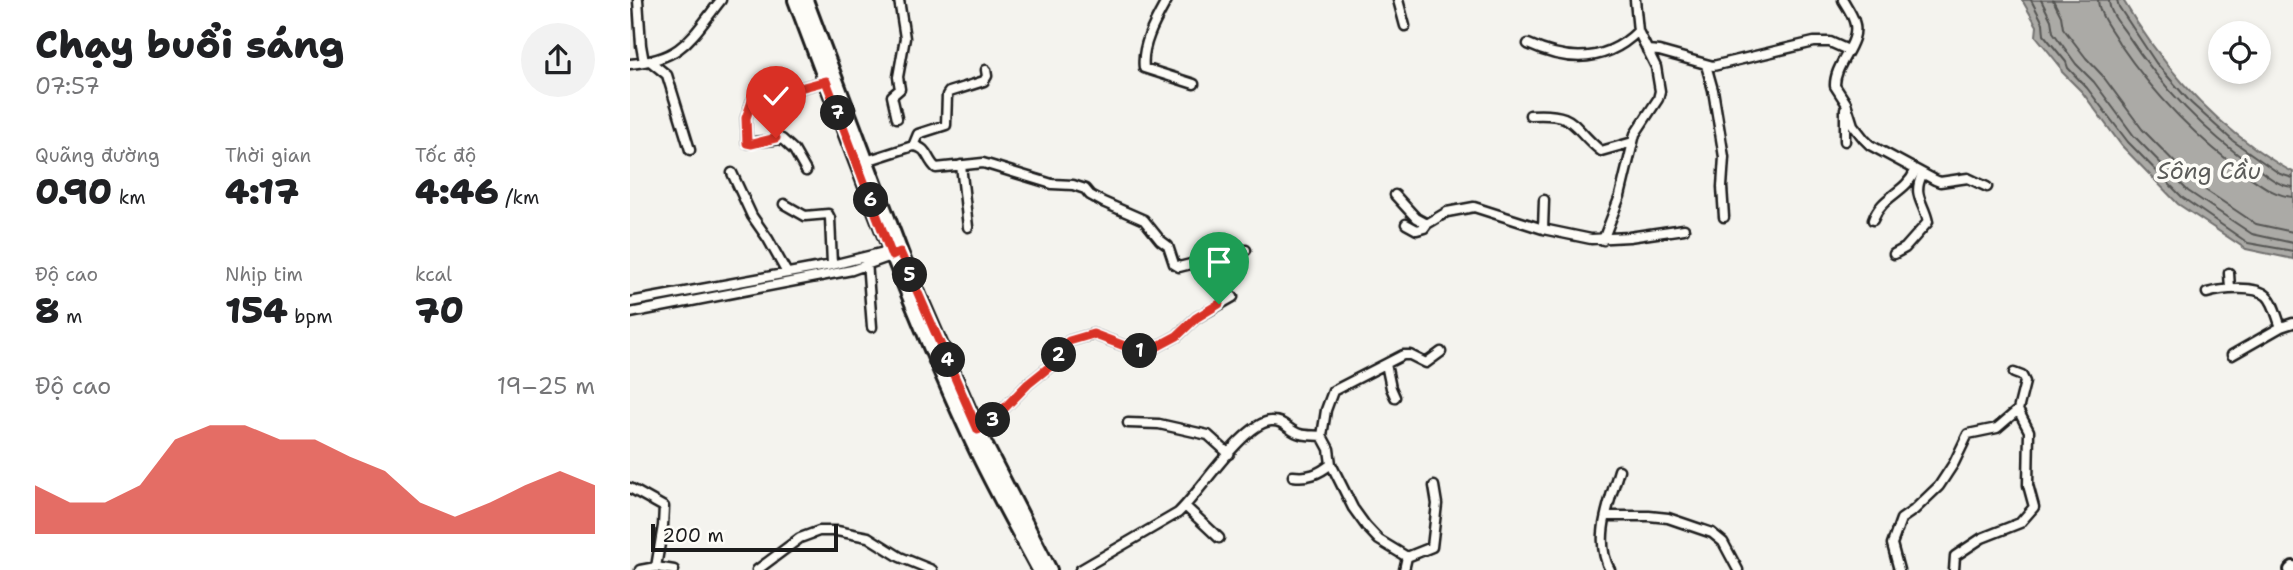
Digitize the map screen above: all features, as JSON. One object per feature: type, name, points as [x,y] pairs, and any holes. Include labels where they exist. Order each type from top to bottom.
[{"type":"main road","points":[[794,0],[862,163]]},
{"type":"main road","points":[[806,0],[895,252],[974,433],[1039,570]]},
{"type":"main road","points":[[974,433],[1050,570]]},
{"type":"street","points":[[638,0],[641,46],[647,62],[667,75],[690,150]]},
{"type":"street","points":[[630,64],[673,54],[685,46],[721,0]]},
{"type":"street","points":[[897,118],[892,96],[900,89],[898,77],[905,38],[899,0]]},
{"type":"street","points":[[1167,0],[1150,33],[1144,54],[1144,68],[1194,84]]},
{"type":"street","points":[[1398,0],[1405,26]]},
{"type":"street","points":[[1603,240],[1620,196],[1633,142],[1660,91],[1656,67],[1638,31],[1635,0]]},
{"type":"street","points":[[1843,0],[1855,26],[1853,40],[1838,67],[1835,80],[1837,91],[1846,103],[1853,125],[1870,145],[1918,173],[1940,182],[1968,178],[1987,187]]},
{"type":"street","points":[[1528,44],[1565,57],[1587,58],[1617,48],[1629,41],[1638,31]]},
{"type":"street","points":[[1647,50],[1687,57],[1713,66],[1814,42],[1830,42],[1848,50]]},
{"type":"street","points":[[1706,65],[1713,90],[1725,163],[1722,187],[1724,216]]},
{"type":"street","points":[[913,146],[918,134],[946,125],[949,92],[984,81],[986,70]]},
{"type":"street","points":[[806,172],[794,150],[782,139],[747,143],[746,118],[752,101],[826,81]]},
{"type":"street","points":[[1845,141],[1846,103]]},
{"type":"street","points":[[1530,115],[1548,114],[1570,120],[1601,151],[1633,142]]},
{"type":"street","points":[[862,163],[913,146],[925,149],[936,168],[983,163],[1052,184],[1073,185],[1144,220],[1168,246],[1174,264],[1179,267],[1246,250]]},
{"type":"street","points":[[961,165],[968,227]]},
{"type":"street","points":[[732,173],[752,216],[774,248],[787,274]]},
{"type":"street","points":[[1873,220],[1879,206],[1918,173]]},
{"type":"street","points":[[1894,254],[1905,248],[1928,222],[1917,194],[1918,173]]},
{"type":"street","points":[[1395,195],[1416,218],[1427,223]]},
{"type":"street","points":[[1543,229],[1544,200]]},
{"type":"street","points":[[784,204],[805,216],[828,214],[832,265]]},
{"type":"street","points":[[1406,224],[1417,230],[1455,209],[1474,207],[1543,229],[1603,240],[1684,229]]},
{"type":"street","points":[[630,313],[730,294],[866,263],[895,252]]},
{"type":"street","points":[[630,302],[832,265],[866,263]]},
{"type":"street","points":[[866,263],[872,327]]},
{"type":"street","points":[[2229,272],[2230,289]]},
{"type":"street","points":[[729,284],[730,294]]},
{"type":"street","points":[[2207,293],[2239,289],[2267,296],[2281,327]]},
{"type":"street","points":[[974,433],[991,422],[1028,384],[1053,364],[1069,341],[1093,334],[1147,352],[1177,336],[1196,318],[1233,297]]},
{"type":"street","points":[[2232,355],[2293,323]]},
{"type":"street","points":[[1407,557],[1380,540],[1353,508],[1331,464],[1329,449],[1322,436],[1326,410],[1333,391],[1386,364],[1407,354],[1426,363],[1441,352]]},
{"type":"street","points":[[1386,364],[1395,397]]},
{"type":"street","points":[[1899,570],[1892,544],[1901,519],[1939,486],[1968,434],[1997,428],[2018,411],[2025,382],[2022,376],[2014,373]]},
{"type":"street","points":[[1954,570],[1955,556],[1982,538],[2020,523],[2034,507],[2028,485],[2029,431],[2018,411]]},
{"type":"street","points":[[1080,570],[1178,513],[1256,426],[1264,422],[1282,422],[1301,434],[1322,436]]},
{"type":"street","points":[[1128,423],[1159,424],[1208,435],[1229,454]]},
{"type":"street","points":[[1293,476],[1312,475],[1331,464]]},
{"type":"street","points":[[1610,570],[1606,564],[1603,545],[1606,516],[1619,470]]},
{"type":"street","points":[[1407,557],[1432,547],[1437,504],[1434,486]]},
{"type":"street","points":[[630,488],[664,507],[656,567]]},
{"type":"street","points":[[1185,506],[1219,538]]},
{"type":"street","points":[[1606,516],[1668,519],[1712,533],[1723,542],[1738,570]]},
{"type":"street","points":[[757,570],[800,538],[818,531],[837,531],[868,537],[900,557],[932,570]]},
{"type":"street","points":[[1404,570],[1407,557]]},
{"type":"street","points":[[640,570],[656,567],[674,570]]},
{"type":"water","name":"Sông Cầu","points":[[2022,0],[2123,0],[2150,42],[2199,100],[2236,134],[2293,172],[2293,259],[2246,249],[2178,204],[2122,146],[2082,92],[2062,72],[2036,36],[2037,26]]},
{"type":"route","points":[[776,138],[747,143],[746,118],[752,101],[826,81],[892,256],[900,252],[978,430],[991,422],[1028,384],[1053,364],[1069,341],[1093,334],[1147,352],[1177,336],[1196,318],[1219,304]]}]
